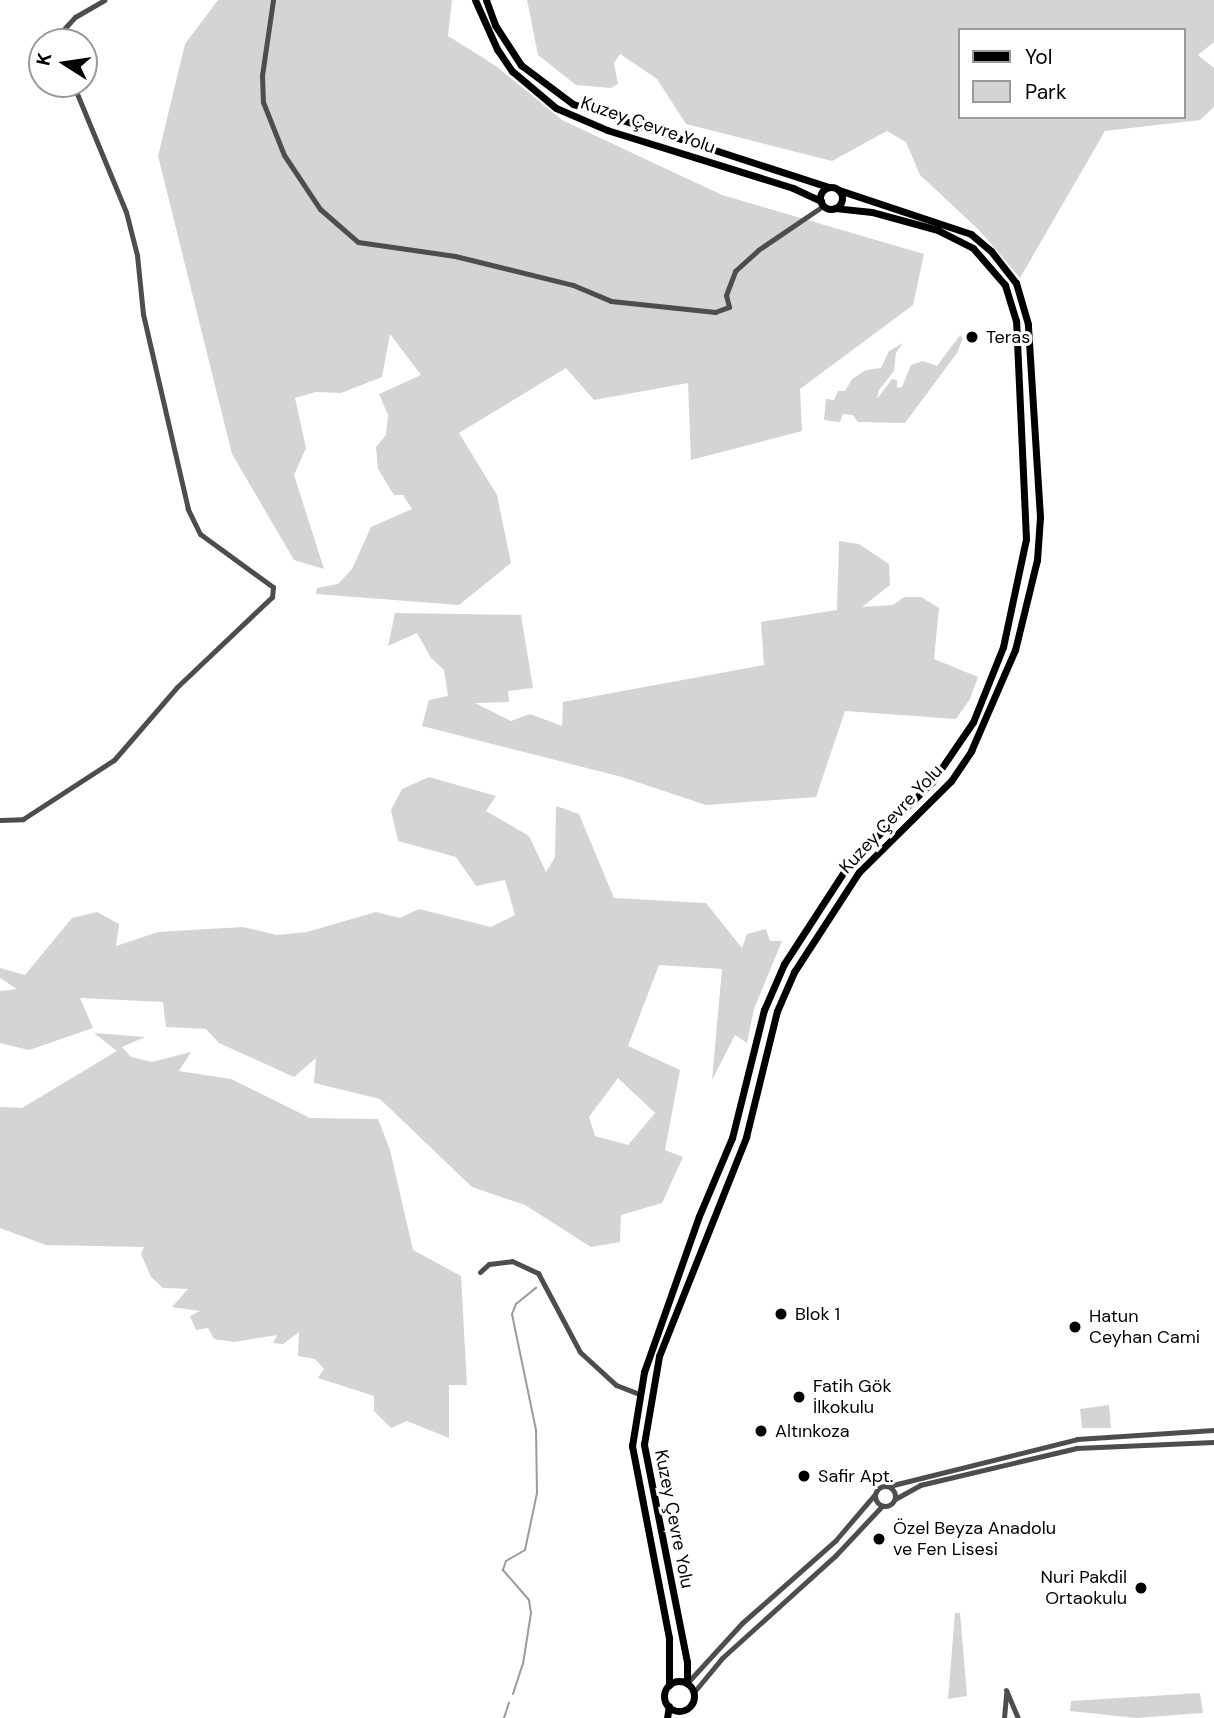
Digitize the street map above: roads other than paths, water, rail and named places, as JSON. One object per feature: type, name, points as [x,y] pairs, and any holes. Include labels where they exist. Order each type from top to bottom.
[{"type":"main road","name":"Kuzey Çevre Yolu","points":[[475,0],[505,60],[555,108],[607,130],[793,188],[822,203]]},
{"type":"main road","name":"Kuzey Çevre Yolu","points":[[486,0],[495,26],[521,65],[573,104],[829,187]]},
{"type":"main road","points":[[829,187],[839,190],[842,200],[835,208],[822,203],[822,192],[829,187]]},
{"type":"main road","name":"Kuzey Çevre Yolu","points":[[687,1683],[687,1662],[644,1444],[659,1356],[746,1137],[777,1010],[794,972],[859,873],[951,781],[971,751],[1015,650],[1037,560],[1040,517],[1028,324],[1016,283],[991,251],[971,234],[839,190]]},
{"type":"main road","name":"Kuzey Çevre Yolu","points":[[669,1685],[668,1629],[632,1447],[640,1394],[699,1216],[732,1138],[765,1010],[784,964],[849,864],[950,761],[973,722],[1003,647],[1020,582],[1027,511],[1016,321],[1005,285],[973,248],[938,230],[872,212],[835,208]]},
{"type":"main road","points":[[667,1718],[669,1706],[664,1696],[669,1685],[687,1683],[694,1692],[688,1718]]},
{"type":"main road","points":[[669,1706],[680,1711],[691,1705]]},
{"type":"street","points":[[65,28],[75,17],[104,0]]},
{"type":"street","points":[[272,0],[262,75],[263,102],[284,155],[320,209],[358,242],[455,256],[573,285],[611,301],[715,312],[729,307],[726,295],[735,271],[758,250],[822,203]]},
{"type":"street","points":[[0,820],[23,819],[114,760],[177,687],[272,597],[273,587],[200,534],[188,509],[143,314],[135,244],[78,98]]},
{"type":"street","points":[[480,1272],[489,1264],[512,1261],[538,1273],[580,1352],[616,1385],[640,1394]]},
{"type":"street","points":[[687,1683],[742,1623],[835,1541],[875,1494],[889,1486],[1077,1439],[1214,1430]]},
{"type":"street","points":[[694,1692],[722,1658],[835,1556],[882,1506],[920,1485],[1076,1448],[1214,1443]]},
{"type":"street","points":[[889,1486],[895,1499]]},
{"type":"street","points":[[875,1494],[882,1506]]},
{"type":"street","points":[[1006,1690],[1017,1718],[1005,1718],[1006,1690]]},
{"type":"waterway","points":[[513,1694],[523,1664],[531,1613],[529,1600],[503,1570],[506,1561],[525,1550],[537,1493],[536,1430],[512,1314],[516,1304],[536,1288]]},
{"type":"waterway","points":[[504,1718],[509,1703]]},
{"type":"place","name":"Teras","points":[[972,337]]},
{"type":"place","name":"Blok 1","points":[[781,1314]]},
{"type":"place","name":"Hatun Ceyhan Cami","points":[[1075,1327]]},
{"type":"place","name":"Fatih Gök İlkokulu","points":[[799,1397]]},
{"type":"place","name":"Altınkoza","points":[[761,1431]]},
{"type":"place","name":"Safir Apt.","points":[[804,1476]]},
{"type":"place","name":"Özel Beyza Anadolu ve Fen Lisesi","points":[[879,1539]]},
{"type":"place","name":"Nuri Pakdil Ortaokulu","points":[[1141,1588]]}]
